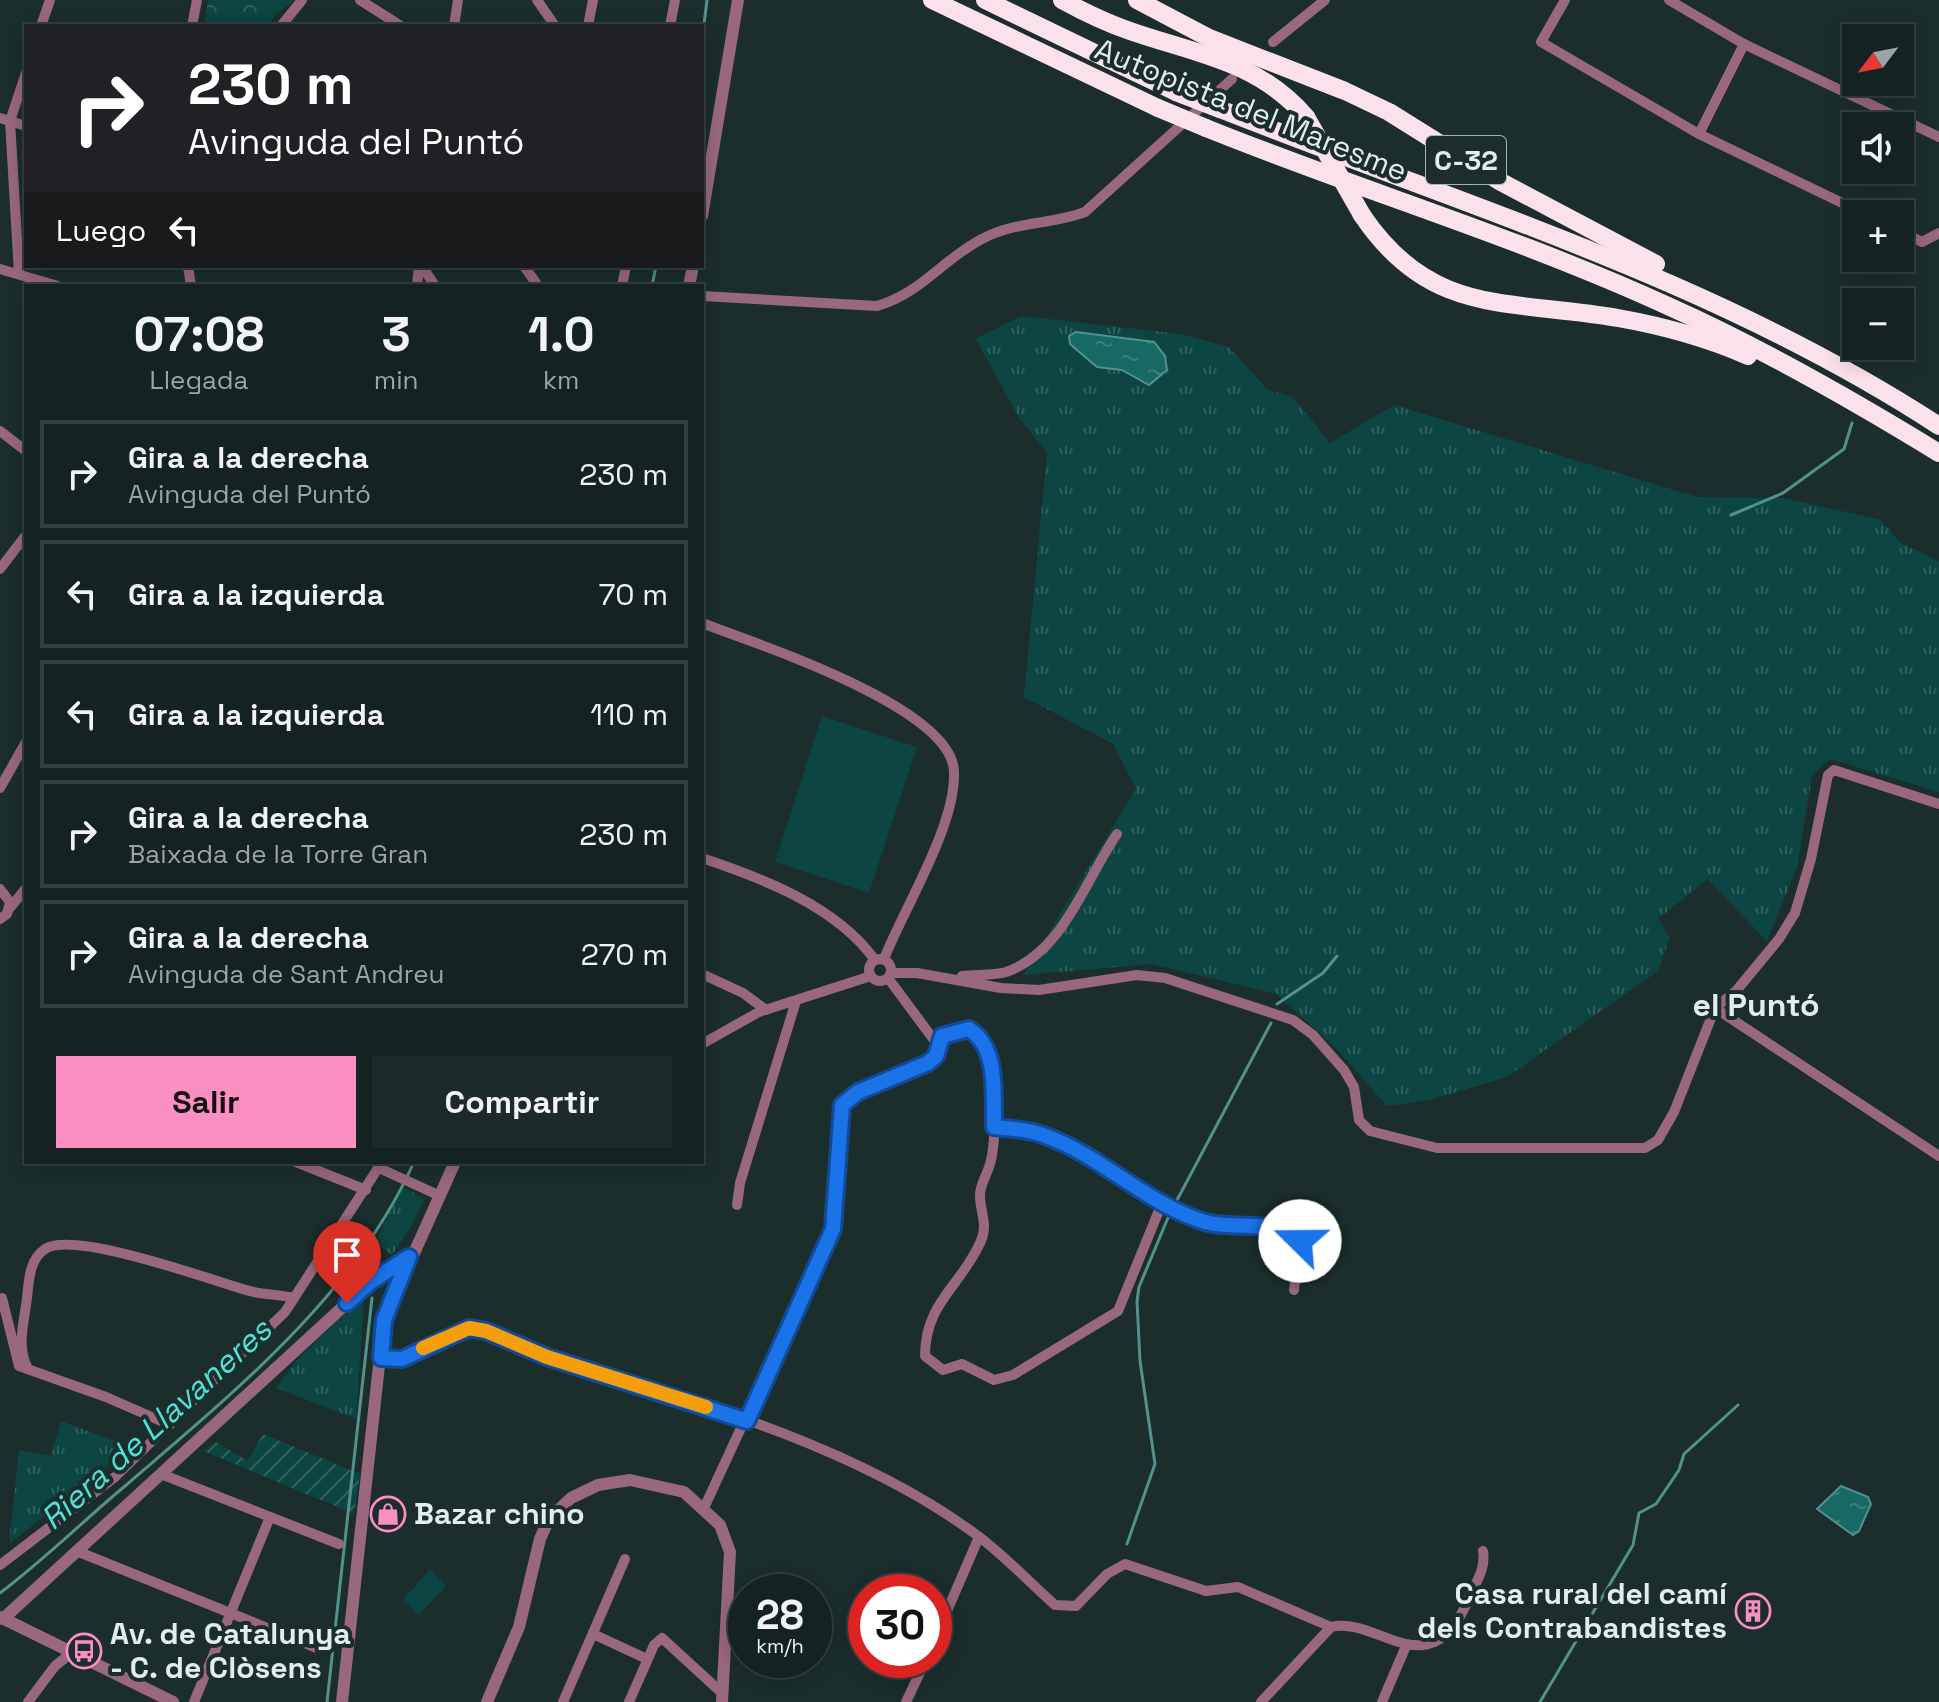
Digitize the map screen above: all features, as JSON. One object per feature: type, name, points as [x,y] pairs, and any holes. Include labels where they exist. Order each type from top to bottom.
[{"type":"highway","name":"Autopista del Maresme","points":[[932,0],[1206,128],[1625,287],[1723,332],[1889,422],[1939,453]]},
{"type":"highway","name":"Autopista del Maresme","points":[[985,0],[1176,92],[1600,251],[1787,337],[1939,426]]},
{"type":"highway","name":"C-32","points":[[1062,0],[1114,26],[1224,59],[1248,70],[1283,93],[1306,117],[1376,236],[1405,266],[1447,290],[1496,303],[1618,318],[1681,332],[1734,350],[1774,368],[1828,400],[1889,422]]},
{"type":"highway","name":"C-32","points":[[1137,0],[1209,38],[1309,75],[1389,112],[1515,189],[1746,308],[1787,337]]},
{"type":"street","points":[[42,24],[50,0]]},
{"type":"street","points":[[192,24],[197,0]]},
{"type":"street","points":[[283,24],[302,0]]},
{"type":"street","points":[[360,0],[398,24]]},
{"type":"street","points":[[455,24],[458,0]]},
{"type":"street","points":[[537,0],[554,24]]},
{"type":"street","points":[[588,24],[593,0]]},
{"type":"street","points":[[670,24],[675,0]]},
{"type":"street","points":[[704,204],[738,0]]},
{"type":"street","points":[[1273,42],[1325,0]]},
{"type":"street","points":[[1565,0],[1541,42],[1699,134],[1842,203]]},
{"type":"street","points":[[1669,0],[1744,44],[1939,137]]},
{"type":"street","points":[[1699,134],[1744,44]]},
{"type":"street","points":[[19,274],[5,120],[24,77]]},
{"type":"street","points":[[704,296],[877,306],[896,301],[913,292],[984,238],[1032,221],[1069,218],[1085,212],[1232,79]]},
{"type":"street","points":[[1914,238],[1922,242],[1939,233]]},
{"type":"street","points":[[0,269],[52,284]]},
{"type":"street","points":[[0,431],[24,449]]},
{"type":"street","points":[[0,569],[24,538]]},
{"type":"street","points":[[704,624],[840,675],[920,723],[940,738],[949,750],[955,775],[941,831],[879,960],[870,967],[871,976]]},
{"type":"street","points":[[0,788],[24,746]]},
{"type":"street","points":[[948,977],[1001,988],[1039,990],[1149,975],[1278,1013],[1313,1035],[1344,1070],[1354,1087],[1362,1126],[1397,1140],[1437,1148],[1630,1149],[1651,1146],[1674,1112],[1715,1008],[1736,991],[1779,939],[1795,913],[1811,859],[1828,775],[1834,770],[1842,772],[1939,804]]},
{"type":"street","points":[[704,1043],[766,1010],[871,976],[948,977],[1005,973],[1042,951],[1067,918],[1117,834]]},
{"type":"street","points":[[704,859],[772,884],[818,910],[859,942],[879,960],[937,1044],[936,1056],[928,1063],[858,1092],[842,1105],[833,1229],[747,1421],[704,1508]]},
{"type":"street","points":[[0,889],[8,897],[10,908]]},
{"type":"street","points":[[0,919],[24,890]]},
{"type":"street","points":[[704,975],[743,993],[766,1010]]},
{"type":"street","points":[[737,1205],[740,1183],[796,1001]]},
{"type":"street","points":[[1715,1008],[1939,1156]]},
{"type":"street","points":[[937,1044],[952,1030],[969,1029],[981,1037],[991,1064],[994,1127],[991,1164],[980,1197],[985,1215],[981,1242],[935,1307],[925,1337],[925,1356],[943,1370],[962,1364],[994,1380],[1013,1375],[1118,1311],[1162,1203]]},
{"type":"street","points":[[994,1127],[1033,1132],[1053,1139],[1162,1203],[1208,1223],[1294,1232],[1300,1241],[1294,1290]]},
{"type":"street","points":[[301,1164],[366,1190]]},
{"type":"street","points":[[342,1702],[384,1320],[409,1257],[454,1164]]},
{"type":"street","points":[[0,1565],[115,1477],[285,1312],[381,1165],[438,1195]]},
{"type":"street","points":[[28,1369],[20,1342],[30,1270],[37,1256],[48,1247],[64,1244],[130,1255],[250,1291],[294,1298]]},
{"type":"street","points":[[173,1702],[1,1619],[79,1552],[370,1282],[409,1257]]},
{"type":"street","points":[[2,1298],[19,1366],[106,1397],[170,1425]]},
{"type":"street","points":[[381,1358],[402,1359],[469,1328],[486,1331],[547,1357],[821,1448],[932,1506],[979,1537],[1055,1605],[1076,1606],[1107,1574],[1125,1564],[1206,1591],[1238,1587],[1331,1627]]},
{"type":"street","points":[[161,1474],[339,1544]]},
{"type":"street","points":[[487,1702],[519,1627],[540,1539],[549,1519],[571,1498],[598,1485],[630,1480],[684,1492],[720,1525],[730,1552],[722,1698]]},
{"type":"street","points":[[194,1702],[270,1517]]},
{"type":"street","points":[[952,1599],[979,1537]]},
{"type":"street","points":[[1261,1702],[1331,1627],[1342,1624],[1406,1646],[1433,1641],[1454,1625],[1485,1564],[1483,1551]]},
{"type":"street","points":[[79,1552],[317,1648]]},
{"type":"street","points":[[563,1702],[625,1559]]},
{"type":"street","points":[[593,1634],[647,1659]]},
{"type":"street","points":[[629,1702],[657,1639],[662,1638],[722,1698]]},
{"type":"street","points":[[1382,1702],[1406,1646]]},
{"type":"street","points":[[28,1702],[55,1666],[70,1654]]},
{"type":"street","points":[[906,1702],[917,1678]]},
{"type":"green space","points":[[208,0],[294,0],[275,15],[270,24],[204,24]]},
{"type":"green space","points":[[1021,316],[1181,334],[1229,347],[1268,390],[1293,397],[1330,443],[1394,405],[1697,497],[1784,498],[1881,520],[1901,543],[1939,561],[1939,792],[1830,759],[1812,776],[1797,867],[1767,941],[1707,879],[1658,919],[1670,937],[1658,971],[1507,1077],[1430,1100],[1387,1106],[1334,1046],[1276,994],[1152,964],[1023,975],[1136,789],[1113,744],[1024,697],[1047,453],[1019,418],[976,339]]},
{"type":"green space","points":[[822,716],[917,747],[869,893],[775,862]]},
{"type":"green space","points":[[402,1186],[424,1199],[413,1224],[392,1255],[375,1242]]},
{"type":"green space","points":[[364,1296],[356,1419],[276,1388],[296,1361]]},
{"type":"green space","points":[[61,1421],[131,1447],[9,1544],[19,1450],[51,1456]]},
{"type":"green space","points":[[263,1434],[360,1474],[354,1514],[203,1451],[216,1442],[248,1461]]},
{"type":"green space","points":[[430,1569],[446,1586],[419,1615],[403,1600]]},
{"type":"water","points":[[1076,332],[1154,342],[1165,356],[1167,370],[1149,385],[1122,370],[1097,367],[1070,344],[1069,336]]},
{"type":"water","points":[[1841,1486],[1868,1497],[1871,1504],[1859,1531],[1853,1535],[1817,1509]]},
{"type":"waterway","name":"Riera de Llavaneres","points":[[704,25],[707,0]]},
{"type":"waterway","name":"Riera de Llavaneres","points":[[652,284],[656,268]]},
{"type":"waterway","points":[[1731,515],[1783,493],[1844,449],[1852,423]]},
{"type":"waterway","points":[[1277,1004],[1323,973],[1337,956]]},
{"type":"waterway","points":[[1176,1202],[1271,1023]]},
{"type":"waterway","points":[[0,1593],[208,1415],[288,1339],[359,1256],[389,1211],[413,1164]]},
{"type":"waterway","points":[[1127,1544],[1155,1464],[1140,1361],[1137,1301],[1139,1287],[1170,1213]]},
{"type":"waterway","points":[[373,1240],[373,1268]]},
{"type":"waterway","points":[[327,1702],[372,1298]]},
{"type":"waterway","points":[[1540,1702],[1633,1545],[1639,1513],[1656,1504],[1679,1470],[1684,1454],[1738,1405]]},
{"type":"slow traffic","points":[[423,1348],[469,1328],[486,1331],[547,1357],[706,1407]]},
{"type":"place","name":"Bazar chino","points":[[388,1514]]},
{"type":"place","name":"Casa rural del camí dels Contrabandistes","points":[[1753,1611]]},
{"type":"place","name":"Av. de Catalunya - C. de Clòsens","points":[[84,1651]]},
{"type":"district","name":"el Puntó","points":[[1756,1005]]},
{"type":"route","points":[[347,1303],[370,1282],[409,1257],[384,1320],[381,1358],[402,1359],[469,1328],[510,1339],[547,1357],[633,1382],[747,1421],[833,1229],[842,1105],[858,1092],[928,1063],[936,1056],[937,1044],[942,1036],[952,1030],[969,1029],[981,1037],[988,1048],[994,1127],[1033,1132],[1053,1139],[1162,1203],[1208,1223],[1289,1230],[1300,1241]]}]
